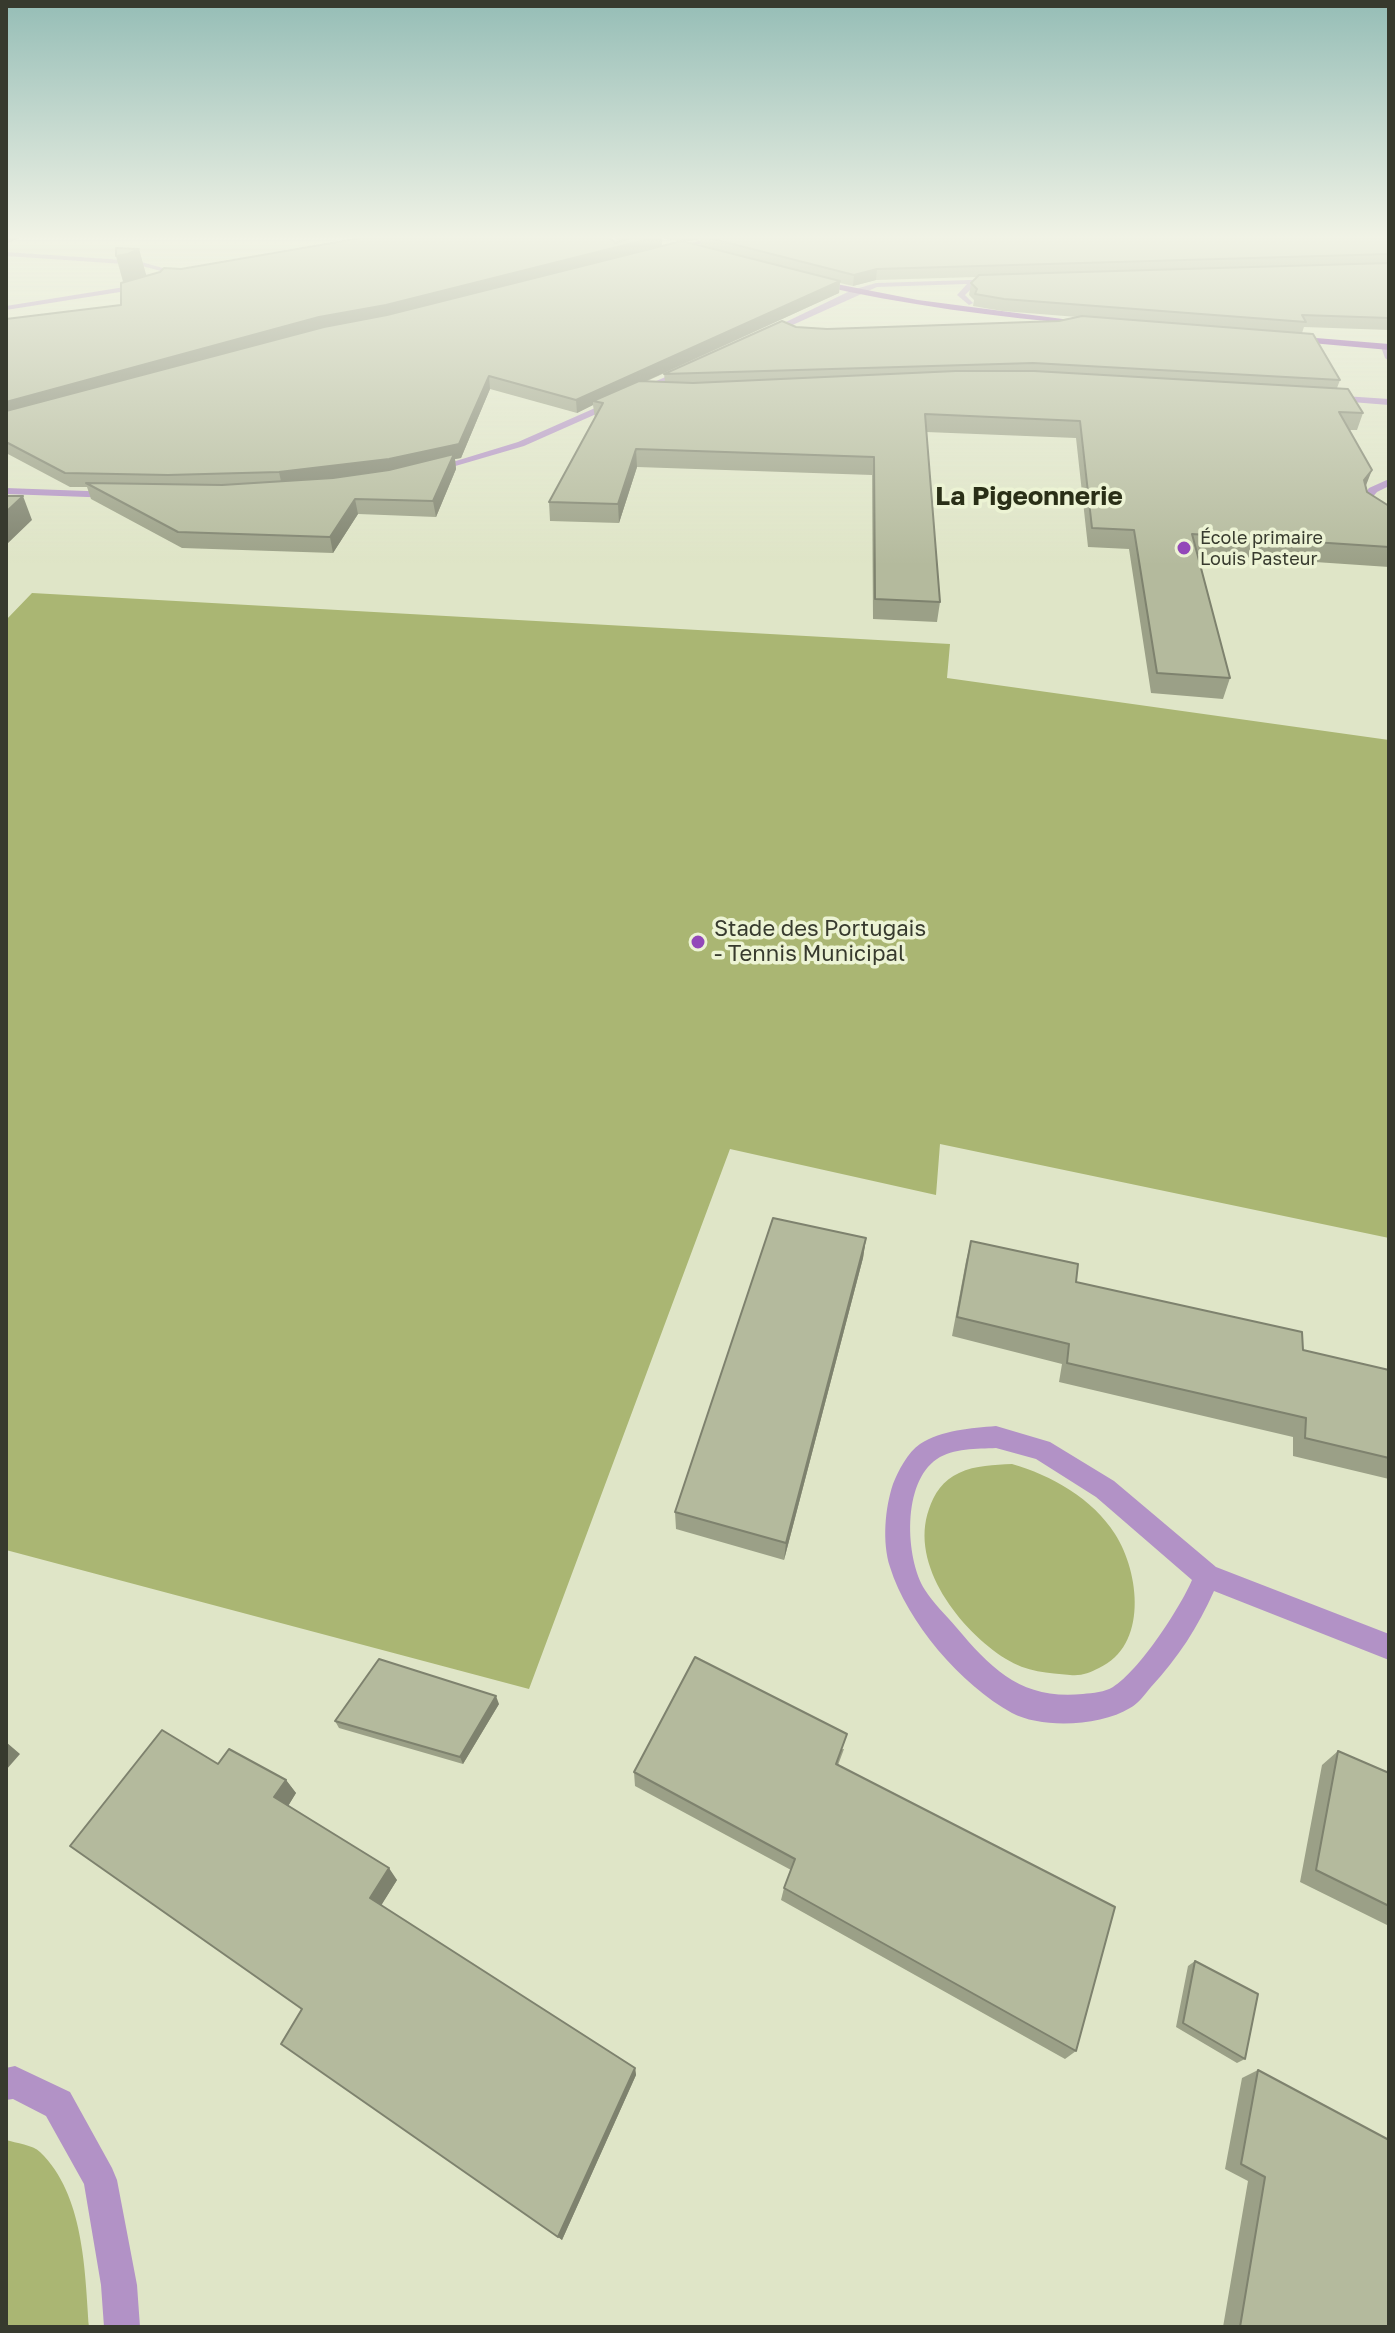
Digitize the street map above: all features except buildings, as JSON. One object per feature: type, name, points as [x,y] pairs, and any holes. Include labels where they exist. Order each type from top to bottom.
[{"type":"street","points":[[421,473],[521,444],[692,368]]},
{"type":"street","points":[[639,392],[660,394]]},
{"type":"street","points":[[1320,398],[1389,402]]},
{"type":"street","points":[[1389,482],[1373,490],[1365,500],[1367,507],[1389,523]]},
{"type":"street","points":[[6,491],[132,496]]},
{"type":"street","points":[[1207,1576],[1190,1615],[1159,1658],[1122,1698],[1095,1707],[1065,1710],[1022,1703],[977,1673],[915,1598],[901,1564],[898,1505],[908,1476],[927,1452],[959,1440],[996,1437],[1042,1450],[1105,1489],[1207,1576],[1389,1647]]},
{"type":"street","points":[[6,2084],[15,2082],[58,2104],[100,2180],[119,2285],[122,2327]]},
{"type":"green space","name":"Stade des Portugais - Tennis Municipal","points":[[32,593],[950,644],[947,678],[1389,740],[1389,1238],[940,1144],[936,1195],[730,1149],[529,1689],[6,1550],[6,620]]},
{"type":"green space","points":[[1012,1464],[1056,1482],[1083,1499],[1106,1521],[1124,1550],[1134,1588],[1132,1626],[1126,1643],[1115,1658],[1089,1673],[1046,1672],[1021,1667],[1006,1659],[989,1647],[956,1614],[932,1573],[926,1552],[925,1530],[929,1509],[940,1488],[948,1479],[965,1470]]},
{"type":"green space","points":[[6,2140],[40,2152],[55,2169],[66,2189],[80,2234],[89,2327],[6,2327]]},
{"type":"place","name":"École primaire Louis Pasteur","points":[[1184,548]]},
{"type":"place","name":"Stade des Portugais - Tennis Municipal","points":[[698,942]]},
{"type":"district","name":"La Pigeonnerie","points":[[1029,497]]}]
